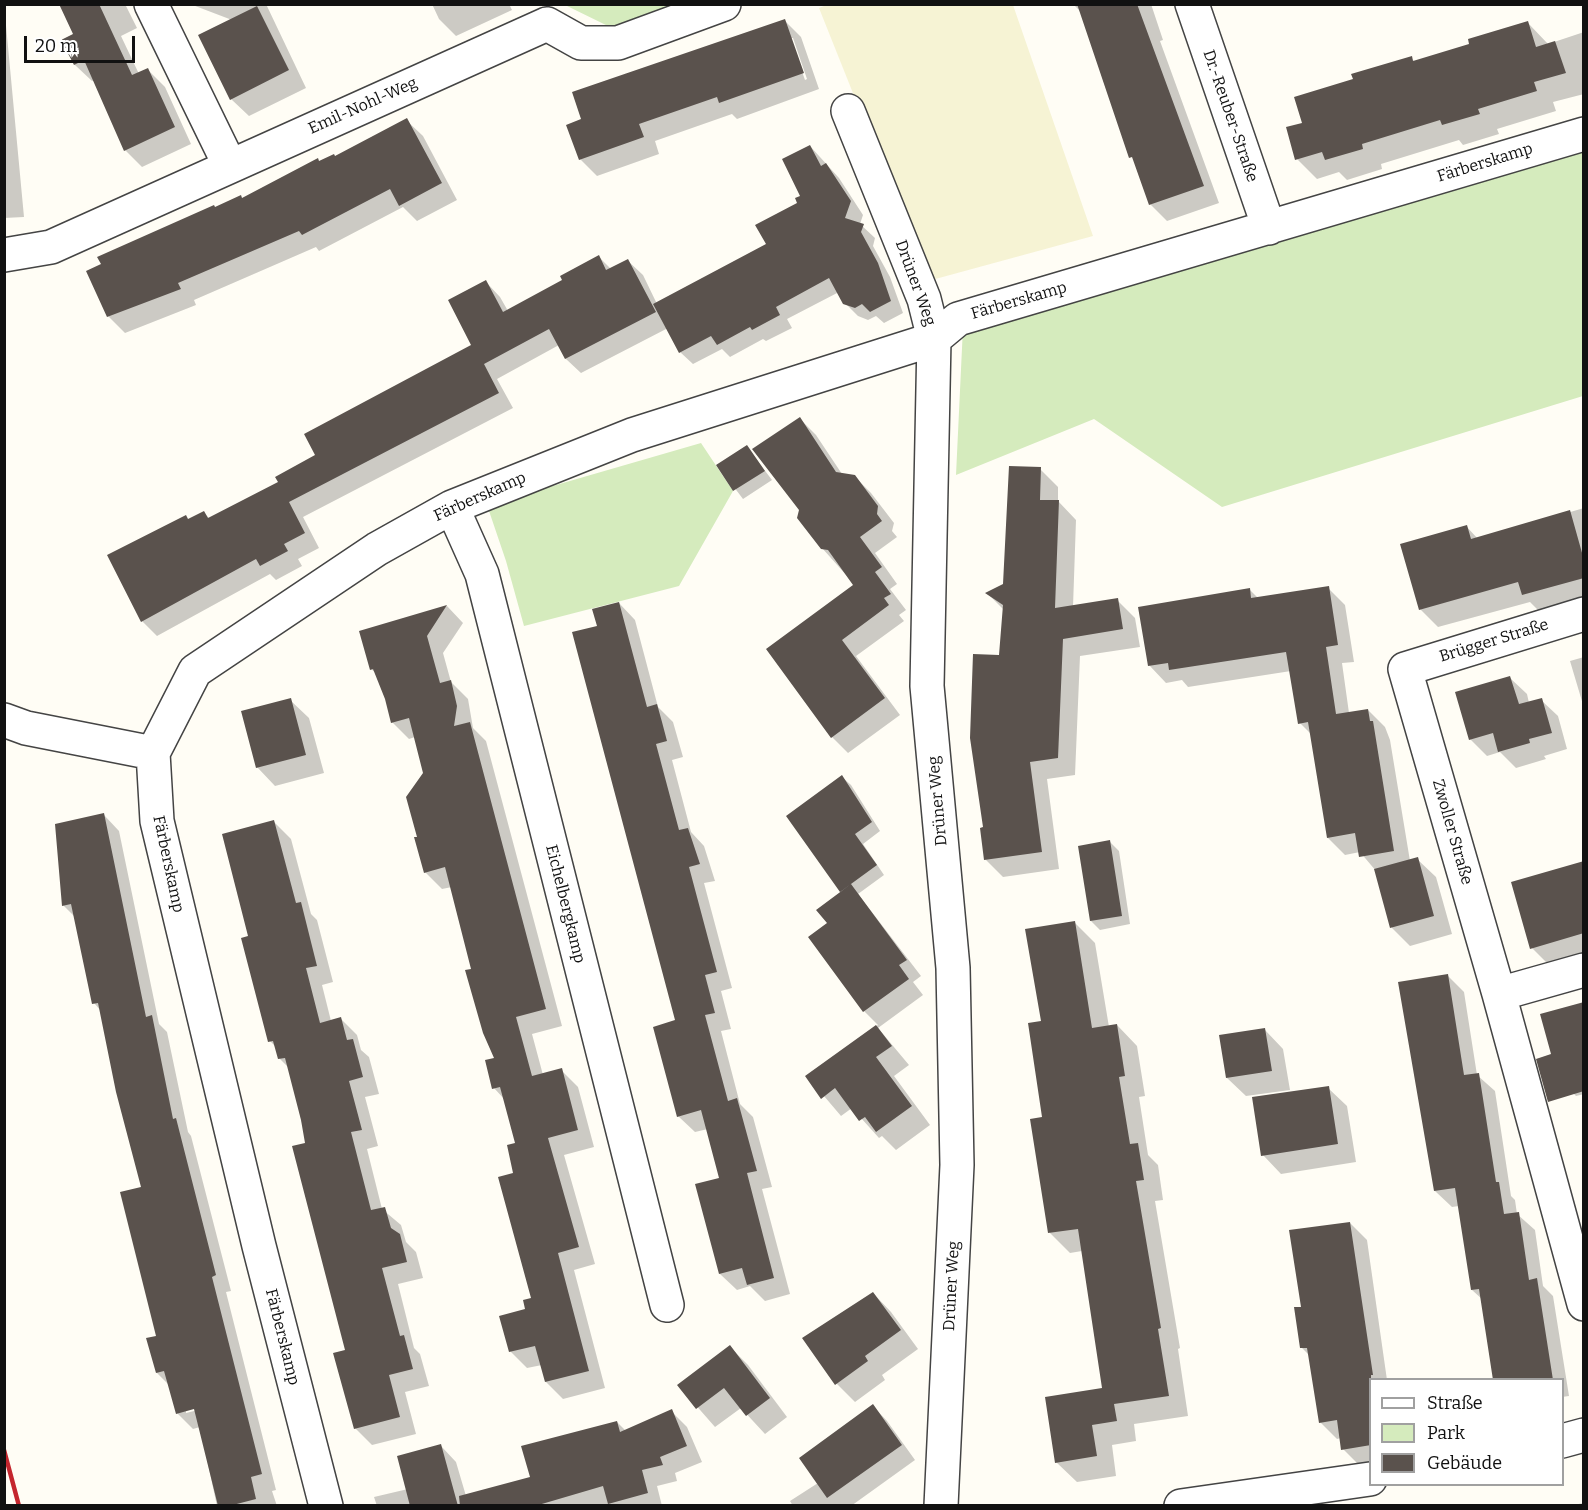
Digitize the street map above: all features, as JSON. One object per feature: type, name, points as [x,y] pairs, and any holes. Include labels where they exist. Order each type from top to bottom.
[{"type":"street","points":[[151,4],[230,166]]},
{"type":"street","name":"Emil-Nohl-Weg","points":[[4,255],[51,247],[230,166],[542,14],[581,43],[618,43],[724,4]]},
{"type":"street","name":"Dr.-Reuber-Straße","points":[[1192,4],[1269,228]]},
{"type":"street","name":"Drüner Weg","points":[[848,111],[924,299],[934,339],[927,686],[953,968],[957,1165],[941,1506]]},
{"type":"street","name":"Färberskamp","points":[[326,1506],[259,1246],[157,821],[153,753],[195,671],[377,549],[452,507],[632,435],[934,339],[958,319],[1584,134]]},
{"type":"street","name":"Eichelbergkamp","points":[[452,507],[482,574],[667,1305]]},
{"type":"street","name":"Brügger Straße","points":[[1406,669],[1584,614]]},
{"type":"street","name":"Zwoller Straße","points":[[1406,669],[1499,994],[1584,1304]]},
{"type":"street","points":[[4,720],[26,728],[153,753]]},
{"type":"street","points":[[1499,994],[1584,970]]},
{"type":"street","points":[[1564,1441],[1584,1435]]},
{"type":"street","points":[[1180,1506],[1286,1498],[1369,1479]]},
{"type":"shaded area","points":[[829,4],[1013,5],[1093,236],[928,281],[819,8]]},
{"type":"green space","points":[[565,5],[679,5],[610,27]]},
{"type":"green space","points":[[1583,144],[1583,396],[1222,507],[1094,419],[956,475],[963,327]]},
{"type":"green space","points":[[701,443],[733,491],[679,586],[524,626],[487,505]]},
{"type":"building","points":[[59,4],[99,4],[132,75],[148,68],[175,127],[124,151],[84,60],[74,65],[61,40],[73,34]]},
{"type":"building","points":[[1077,4],[1137,4],[1204,186],[1149,205],[1132,157],[1129,158]]},
{"type":"building","points":[[257,6],[289,70],[230,100],[198,35]]},
{"type":"building","points":[[785,19],[804,73],[719,103],[717,97],[639,124],[644,137],[579,160],[566,125],[581,119],[572,92]]},
{"type":"building","points":[[1528,21],[1536,47],[1555,41],[1566,73],[1534,82],[1537,91],[1478,109],[1480,114],[1442,125],[1440,120],[1362,144],[1363,149],[1325,160],[1322,152],[1295,160],[1286,127],[1302,123],[1294,97],[1353,79],[1351,74],[1412,56],[1413,61],[1469,44],[1468,39]]},
{"type":"building","points":[[407,118],[442,183],[399,206],[390,189],[302,235],[299,231],[178,283],[181,289],[107,317],[86,271],[101,264],[97,257],[214,205],[215,207],[241,195],[242,198],[318,158],[319,161],[334,154],[335,156]]},
{"type":"building","points":[[810,145],[821,166],[826,163],[851,201],[845,218],[864,224],[861,232],[878,263],[891,301],[870,312],[862,304],[855,308],[843,304],[829,278],[776,307],[780,315],[752,330],[750,327],[717,345],[711,336],[679,353],[653,304],[766,244],[755,225],[797,203],[795,198],[800,196],[782,159]]},
{"type":"building","points":[[599,255],[606,270],[628,259],[656,312],[565,359],[549,329],[484,364],[499,393],[289,502],[305,533],[284,544],[288,551],[260,566],[256,559],[141,622],[107,555],[186,515],[188,519],[204,511],[208,518],[278,482],[275,477],[315,455],[304,434],[471,345],[448,300],[486,280],[503,312],[562,280],[560,276]]},
{"type":"building","points":[[800,417],[836,472],[855,475],[878,506],[877,514],[882,521],[860,537],[882,567],[875,572],[891,594],[884,598],[889,605],[842,640],[885,698],[831,738],[766,649],[853,585],[828,550],[821,549],[797,518],[799,510],[752,449]]},
{"type":"building","points":[[747,445],[765,471],[733,491],[716,465]]},
{"type":"building","points":[[1009,466],[1041,467],[1040,500],[1059,500],[1055,608],[1118,598],[1123,629],[1063,639],[1058,758],[1030,762],[1042,852],[984,860],[980,828],[983,827],[970,738],[973,654],[999,655],[1003,605],[985,593],[1003,584]]},
{"type":"building","points":[[1570,510],[1584,560],[1584,578],[1522,595],[1518,582],[1419,610],[1400,544],[1467,525],[1471,539]]},
{"type":"building","points":[[1329,586],[1338,645],[1326,647],[1336,714],[1368,709],[1370,721],[1373,721],[1394,851],[1359,857],[1355,833],[1327,838],[1308,722],[1298,724],[1286,652],[1169,670],[1168,663],[1148,666],[1138,607],[1250,588],[1251,598]]},
{"type":"building","points":[[619,602],[647,707],[657,704],[667,741],[656,744],[679,830],[688,828],[700,864],[689,867],[717,972],[705,975],[715,1013],[705,1015],[728,1101],[737,1098],[757,1171],[747,1173],[774,1278],[747,1285],[742,1268],[719,1274],[695,1184],[719,1178],[701,1110],[677,1117],[653,1027],[675,1020],[572,632],[597,626],[592,609]]},
{"type":"building","points":[[447,605],[427,636],[440,683],[451,680],[457,706],[454,726],[470,722],[546,1009],[516,1017],[532,1076],[562,1068],[578,1130],[548,1138],[579,1247],[558,1253],[589,1371],[545,1382],[535,1346],[509,1352],[499,1316],[525,1309],[523,1300],[531,1298],[498,1177],[513,1173],[507,1145],[515,1143],[500,1087],[492,1089],[485,1060],[494,1058],[483,1033],[465,970],[471,969],[445,867],[424,873],[414,837],[417,837],[406,797],[423,773],[409,718],[391,723],[385,699],[373,669],[370,670],[359,631]]},
{"type":"building","points":[[1510,676],[1519,704],[1542,698],[1552,733],[1529,739],[1530,743],[1498,752],[1493,733],[1469,740],[1455,692]]},
{"type":"building","points":[[291,698],[306,755],[256,768],[241,711]]},
{"type":"building","points":[[842,775],[872,822],[855,834],[877,865],[840,892],[786,816]]},
{"type":"building","points":[[104,813],[146,1017],[152,1015],[173,1119],[176,1118],[216,1275],[212,1277],[262,1474],[251,1477],[256,1499],[229,1506],[218,1506],[194,1409],[176,1414],[164,1371],[156,1373],[146,1338],[156,1336],[120,1192],[141,1187],[116,1092],[98,1003],[92,1004],[71,904],[62,906],[55,824]]},
{"type":"building","points":[[274,820],[296,903],[301,902],[317,966],[306,968],[320,1023],[341,1017],[347,1040],[353,1039],[363,1077],[349,1081],[362,1130],[351,1132],[371,1210],[385,1207],[391,1228],[400,1234],[407,1262],[382,1268],[400,1336],[404,1335],[413,1369],[389,1375],[400,1417],[354,1429],[333,1353],[345,1350],[292,1146],[305,1143],[301,1120],[285,1058],[278,1059],[273,1041],[268,1042],[241,938],[248,936],[222,834]]},
{"type":"building","points":[[1110,840],[1122,916],[1090,921],[1078,846]]},
{"type":"building","points":[[1418,857],[1434,916],[1390,928],[1374,869]]},
{"type":"building","points":[[1584,861],[1584,933],[1530,949],[1511,882]]},
{"type":"building","points":[[851,884],[907,960],[899,965],[909,979],[863,1012],[808,937],[827,923],[816,910]]},
{"type":"building","points":[[1075,921],[1092,1028],[1117,1024],[1125,1076],[1119,1077],[1130,1144],[1138,1143],[1144,1180],[1136,1181],[1161,1328],[1158,1329],[1169,1396],[1114,1404],[1117,1421],[1092,1425],[1097,1456],[1055,1463],[1045,1397],[1102,1388],[1078,1229],[1048,1233],[1030,1119],[1042,1117],[1028,1023],[1041,1021],[1025,929]]},
{"type":"building","points":[[1448,974],[1464,1075],[1479,1073],[1496,1182],[1499,1182],[1504,1214],[1519,1212],[1529,1280],[1537,1278],[1553,1378],[1493,1378],[1479,1289],[1471,1290],[1455,1188],[1434,1191],[1398,982]]},
{"type":"building","points":[[1584,1002],[1584,1091],[1548,1102],[1536,1059],[1551,1054],[1540,1014]]},
{"type":"building","points":[[876,1025],[892,1046],[876,1057],[912,1106],[876,1132],[865,1117],[859,1121],[835,1088],[821,1099],[805,1076]]},
{"type":"building","points":[[1265,1028],[1272,1071],[1226,1078],[1219,1035]]},
{"type":"building","points":[[1329,1086],[1338,1144],[1261,1156],[1252,1097]]},
{"type":"building","points":[[1350,1222],[1373,1375],[1369,1378],[1369,1445],[1341,1450],[1337,1420],[1319,1423],[1307,1348],[1300,1348],[1294,1307],[1301,1307],[1289,1230]]},
{"type":"building","points":[[873,1292],[901,1330],[865,1356],[868,1361],[835,1385],[802,1338]]},
{"type":"building","points":[[730,1345],[770,1398],[746,1416],[724,1388],[696,1409],[677,1385]]},
{"type":"building","points":[[873,1404],[902,1445],[827,1498],[799,1458]]},
{"type":"building","points":[[672,1409],[687,1446],[660,1457],[663,1465],[642,1470],[648,1493],[608,1504],[603,1486],[535,1506],[460,1506],[459,1496],[530,1477],[521,1446],[617,1421],[620,1432]]},
{"type":"building","points":[[441,1444],[458,1506],[410,1506],[397,1456]]},
{"type":"railway","points":[[4,1450],[19,1506]]}]
